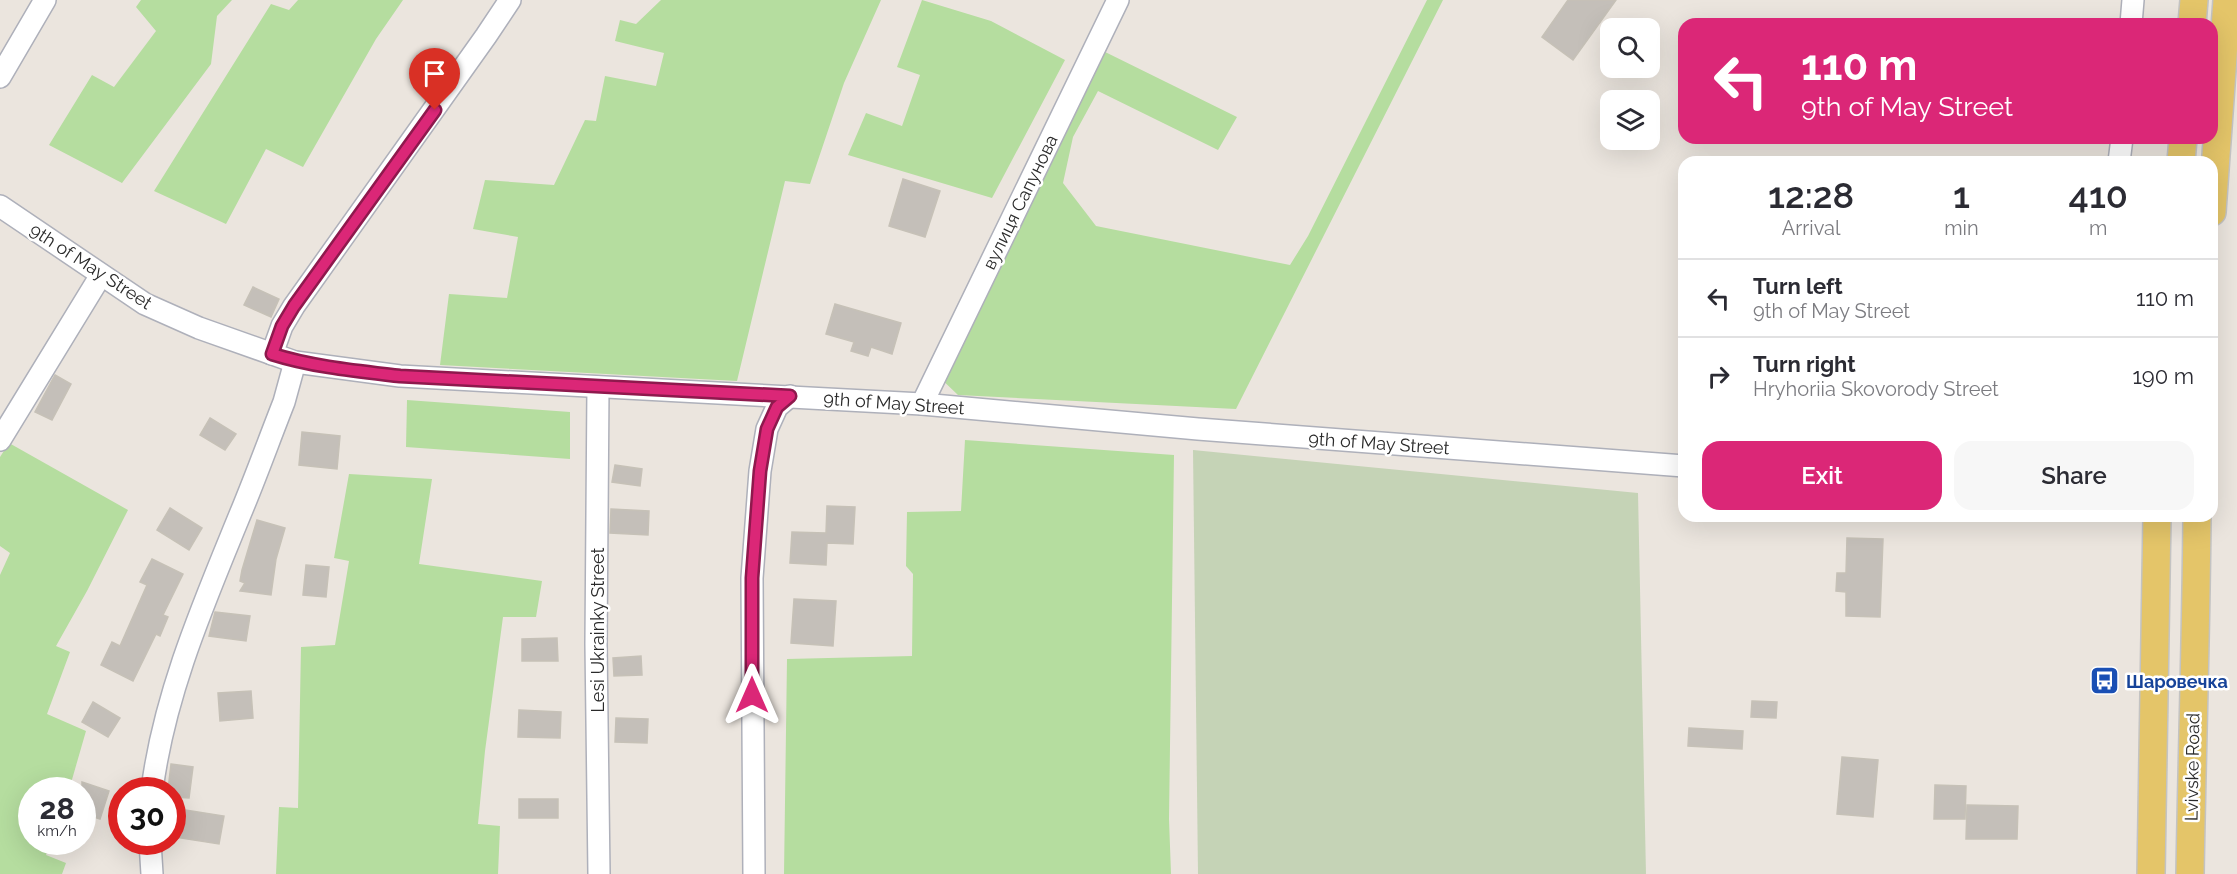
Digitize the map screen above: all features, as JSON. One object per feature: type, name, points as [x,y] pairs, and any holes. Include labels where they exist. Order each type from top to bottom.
[{"type":"main road","points":[[2192,18],[2194,0]]},
{"type":"main road","points":[[2218,127],[2227,0]]},
{"type":"main road","points":[[2151,874],[2157,522]]},
{"type":"main road","name":"Lvivske Road","points":[[2190,874],[2197,522]]},
{"type":"street","points":[[0,77],[45,0]]},
{"type":"street","points":[[272,354],[282,326],[294,306],[461,73],[510,0]]},
{"type":"street","name":"вулиця Сапунова","points":[[922,404],[1118,0]]},
{"type":"street","points":[[2132,18],[2133,0]]},
{"type":"street","name":"9th of May Street","points":[[0,206],[145,304],[199,328],[295,362],[400,376],[922,404],[1198,429],[1678,466]]},
{"type":"street","points":[[0,440],[101,275]]},
{"type":"street","points":[[154,777],[188,644],[284,402],[295,362]]},
{"type":"street","name":"Lesi Ukrainky Street","points":[[598,387],[596,644],[599,874]]},
{"type":"street","points":[[754,874],[752,578],[759,483],[767,429],[777,407],[790,396]]},
{"type":"street","points":[[151,855],[152,874]]},
{"type":"green space","points":[[141,0],[232,0],[217,16],[211,64],[122,183],[49,145],[92,75],[114,87],[156,31],[136,7]]},
{"type":"green space","points":[[298,0],[403,0],[376,39],[303,167],[266,149],[226,224],[154,191],[271,4],[289,10]]},
{"type":"green space","points":[[661,0],[881,0],[844,83],[810,184],[785,181],[737,381],[440,365],[449,294],[507,298],[518,237],[473,229],[485,180],[554,185],[585,120],[596,121],[605,76],[656,86],[664,53],[615,41],[620,20],[636,24]]},
{"type":"green space","points":[[922,0],[991,21],[1065,60],[992,198],[848,155],[866,113],[902,126],[920,75],[897,67]]},
{"type":"green space","points":[[1427,0],[1443,0],[1236,409],[958,395],[936,374],[1095,47],[1237,117],[1218,150],[1098,91],[1073,137],[1063,183],[1096,226],[1290,265],[1308,236]]},
{"type":"green space","points":[[407,400],[570,412],[570,459],[406,447]]},
{"type":"green space","points":[[965,440],[1174,455],[1169,819],[1171,874],[784,874],[787,659],[912,656],[913,574],[906,566],[907,512],[961,511]]},
{"type":"green space","points":[[9,443],[128,510],[56,646],[70,652],[47,714],[86,731],[73,777],[18,777],[18,855],[46,855],[66,863],[62,874],[0,874],[0,575],[10,553],[0,546],[0,457]]},
{"type":"green space","points":[[1193,450],[1638,493],[1646,874],[1198,874]]},
{"type":"green space","points":[[349,474],[432,479],[419,564],[542,581],[536,617],[503,617],[485,751],[478,824],[500,826],[498,874],[276,874],[279,807],[298,808],[301,647],[335,645],[349,561],[334,558]]},
{"type":"building","points":[[1568,0],[1616,0],[1603,18],[1600,18],[1600,22],[1573,60],[1542,37]]},
{"type":"building","points":[[903,179],[940,191],[925,237],[889,226]]},
{"type":"building","points":[[253,287],[279,299],[271,317],[244,305]]},
{"type":"building","points":[[835,304],[901,323],[892,354],[871,347],[868,356],[851,351],[854,342],[826,334]]},
{"type":"building","points":[[55,375],[71,384],[52,420],[35,412]]},
{"type":"building","points":[[210,418],[236,434],[225,450],[200,435]]},
{"type":"building","points":[[302,432],[340,436],[337,469],[299,465]]},
{"type":"building","points":[[615,465],[642,469],[640,486],[612,482]]},
{"type":"building","points":[[827,506],[855,507],[853,544],[827,543],[826,565],[790,563],[792,532],[826,533]]},
{"type":"building","points":[[170,508],[202,528],[189,550],[157,530]]},
{"type":"building","points":[[611,509],[649,511],[648,535],[610,533]]},
{"type":"building","points":[[257,520],[285,528],[276,559],[271,595],[240,591],[245,583],[240,581],[242,570]]},
{"type":"building","points":[[1847,538],[1883,539],[1880,617],[1846,616],[1846,592],[1836,591],[1837,573],[1846,573]]},
{"type":"building","points":[[152,559],[183,574],[163,615],[168,617],[160,636],[156,634],[133,681],[101,665],[112,642],[120,646],[147,585],[140,582]]},
{"type":"building","points":[[306,565],[329,567],[326,597],[303,595]]},
{"type":"building","points":[[794,599],[836,601],[833,646],[791,643]]},
{"type":"building","points":[[215,612],[250,616],[246,641],[209,636]]},
{"type":"building","points":[[557,638],[558,661],[522,661],[522,639]]},
{"type":"building","points":[[641,656],[642,675],[614,676],[613,658]]},
{"type":"building","points":[[251,691],[253,718],[220,721],[218,693]]},
{"type":"building","points":[[1752,701],[1777,702],[1776,718],[1751,717]]},
{"type":"building","points":[[93,702],[120,718],[108,737],[82,722]]},
{"type":"building","points":[[519,710],[561,712],[560,738],[518,737]]},
{"type":"building","points":[[616,718],[648,719],[647,743],[615,742]]},
{"type":"building","points":[[1689,728],[1743,731],[1742,749],[1688,746]]},
{"type":"building","points":[[1842,757],[1878,760],[1873,817],[1837,814]]},
{"type":"building","points":[[171,764],[193,767],[189,798],[186,798],[186,777],[170,777]]},
{"type":"building","points":[[1935,785],[1966,786],[1965,819],[1934,819]]},
{"type":"building","points":[[96,787],[108,791],[100,819],[96,818]]},
{"type":"building","points":[[519,799],[558,799],[558,818],[519,818]]},
{"type":"building","points":[[1967,805],[2018,806],[2017,839],[1966,839]]},
{"type":"building","points":[[186,810],[224,816],[219,844],[186,839]]},
{"type":"place","name":"Шаровечка","points":[[2105,681]]},
{"type":"route","points":[[435,110],[294,306],[282,326],[272,354],[295,362],[400,376],[790,396],[777,407],[767,429],[760,471],[752,578],[752,695]]}]
